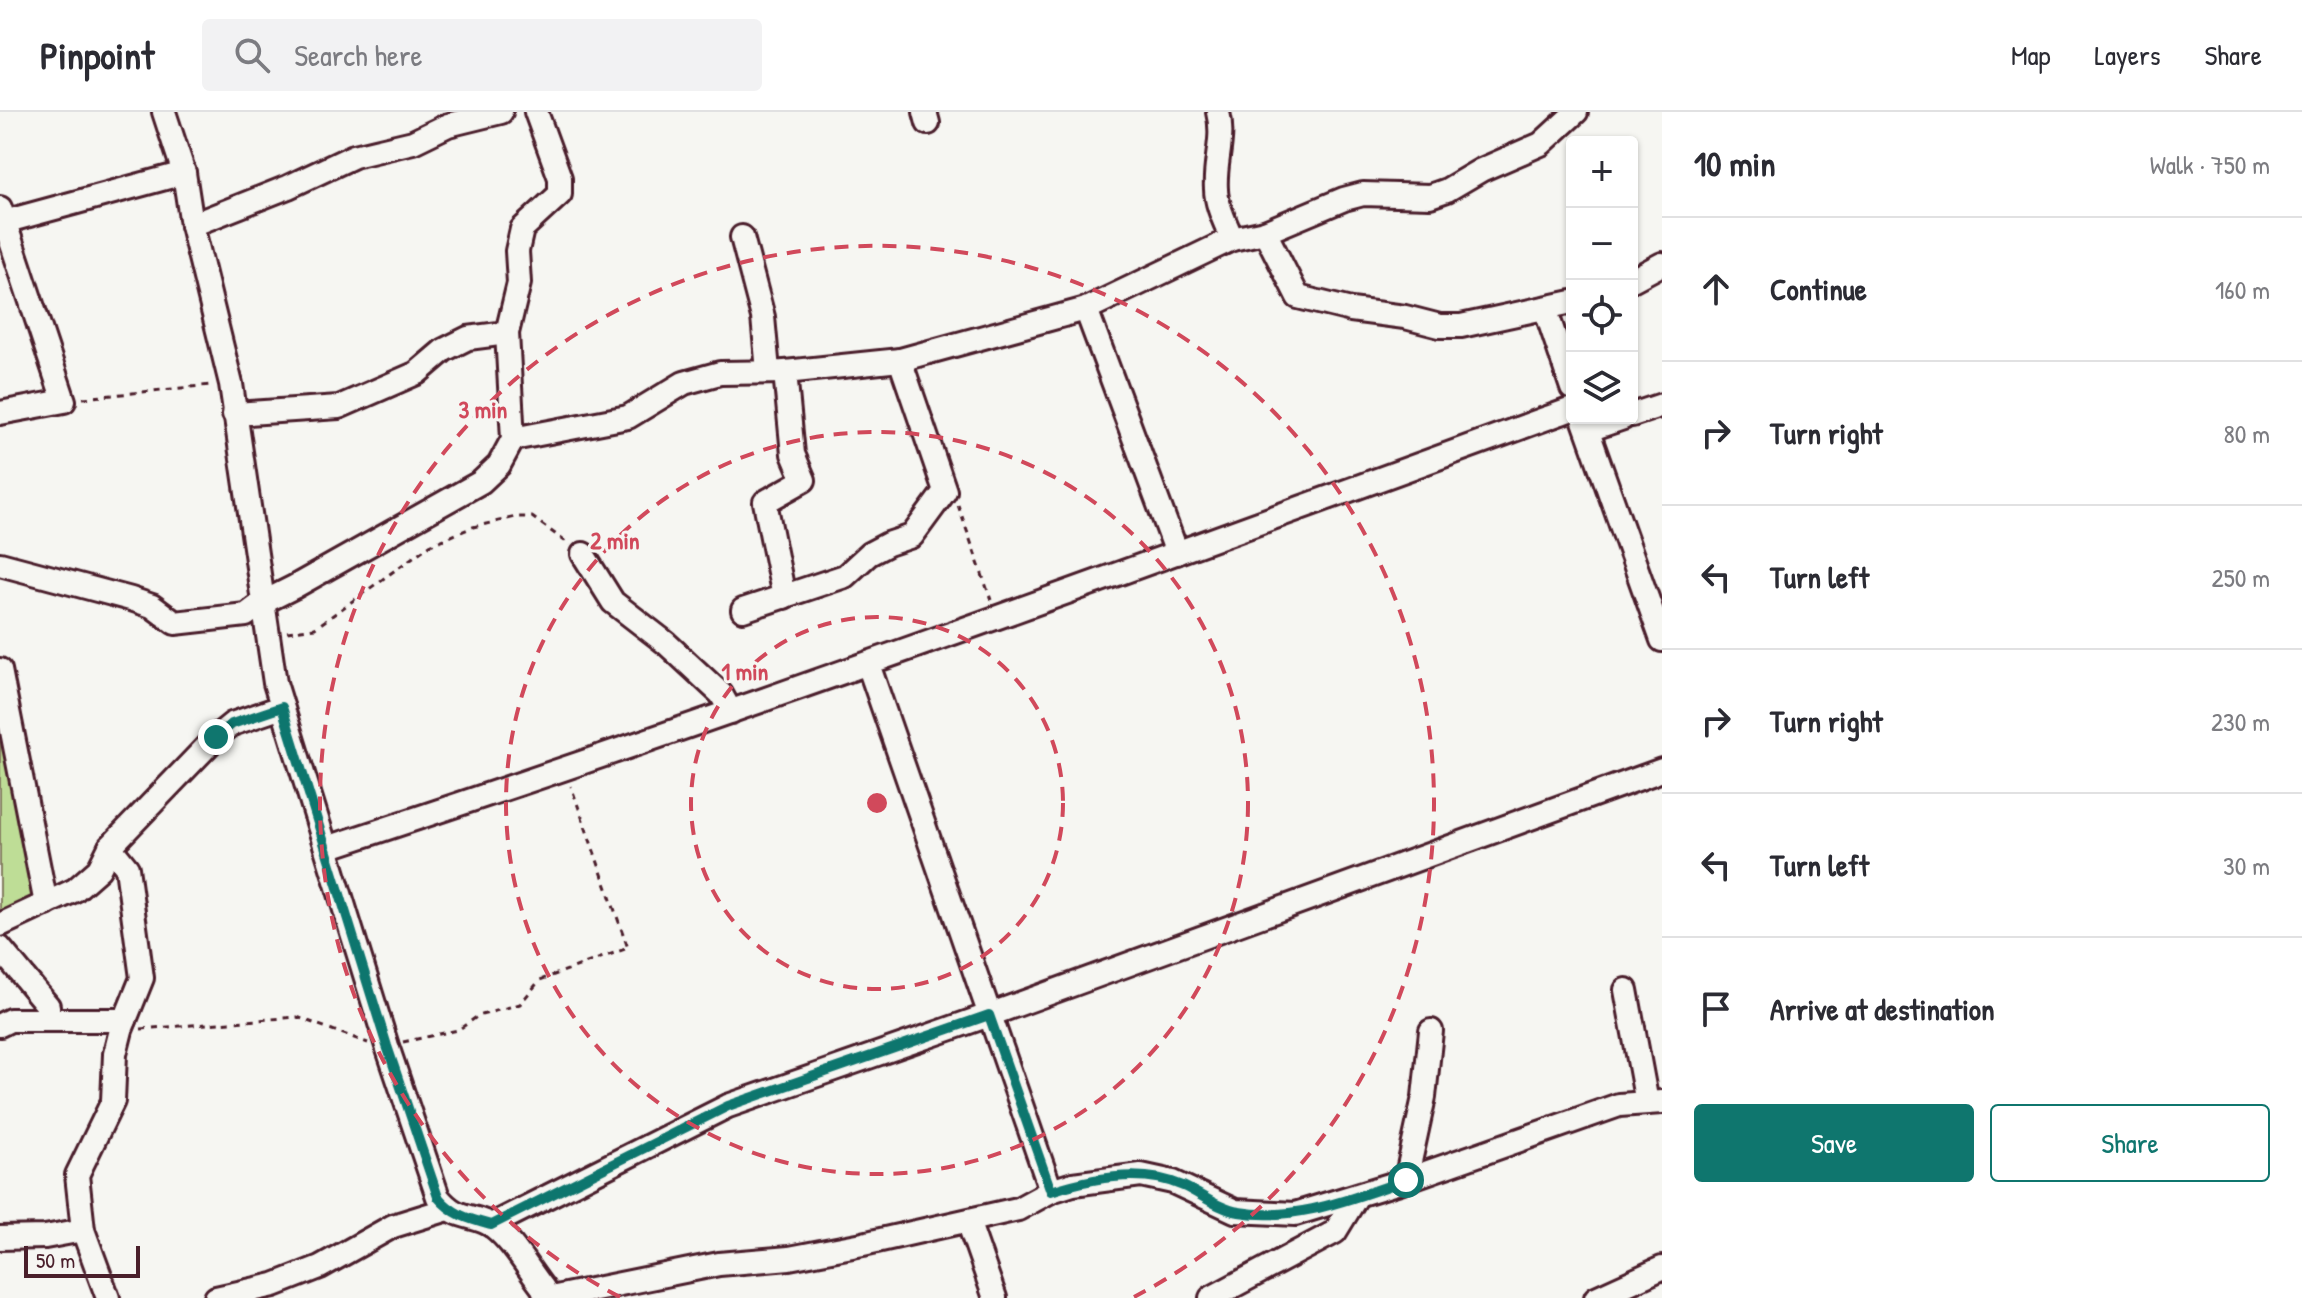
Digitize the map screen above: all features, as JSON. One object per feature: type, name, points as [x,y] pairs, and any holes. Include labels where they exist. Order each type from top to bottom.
[{"type":"street","points":[[164,112],[184,173],[192,225],[231,384],[267,636],[282,707],[387,1046],[438,1197],[458,1215],[491,1225],[504,1237],[548,1298],[719,1264],[789,1258],[833,1250],[1018,1209],[1051,1191],[1073,1184],[1141,1175],[1173,1182],[1222,1206],[1254,1214],[1295,1214],[1406,1180],[1619,1105],[1655,1102],[1626,990]]},
{"type":"street","points":[[192,225],[288,187],[354,156],[413,142],[448,125],[501,112]]},
{"type":"street","points":[[0,564],[152,606],[175,623],[246,615],[262,603],[481,482],[499,465],[513,439],[507,333],[519,283],[517,251],[522,229],[560,194],[560,178],[536,112]]},
{"type":"street","points":[[1218,112],[1222,141],[1216,165],[1215,193],[1232,239]]},
{"type":"street","points":[[513,439],[628,417],[684,383],[720,373],[776,372],[900,360],[1086,309],[1232,239],[1265,232],[1344,199],[1363,194],[1430,196],[1541,144],[1576,112]]},
{"type":"street","points":[[0,413],[64,401],[1,218],[184,173]]},
{"type":"street","points":[[1265,232],[1298,297],[1351,310],[1405,317],[1440,326],[1461,326],[1566,303]]},
{"type":"street","points":[[742,237],[793,454],[804,480],[765,502],[784,597]]},
{"type":"street","points":[[1638,277],[1662,264]]},
{"type":"street","points":[[1545,308],[1566,370]]},
{"type":"street","points":[[1086,309],[1177,553]]},
{"type":"street","points":[[234,414],[339,407],[417,373],[444,350],[468,338],[507,333]]},
{"type":"street","points":[[743,610],[845,576],[869,554],[912,536],[945,491],[900,360]]},
{"type":"street","points":[[1638,413],[1662,405]]},
{"type":"street","points":[[327,848],[565,770],[868,664],[1566,411]]},
{"type":"street","points":[[1585,424],[1662,640]]},
{"type":"street","points":[[583,554],[613,602],[666,643],[721,694],[731,712]]},
{"type":"street","points":[[868,664],[1051,1191]]},
{"type":"street","points":[[0,670],[46,904]]},
{"type":"street","points":[[0,925],[75,890],[99,869],[110,847],[216,737],[232,724],[282,707]]},
{"type":"street","points":[[491,1225],[728,1106],[989,1015],[1662,770]]},
{"type":"street","points":[[108,1298],[83,1230],[77,1175],[113,1101],[115,1054],[142,978],[127,868],[110,847]]},
{"type":"street","points":[[0,948],[48,1006],[48,1018]]},
{"type":"street","points":[[0,1025],[10,1020],[48,1018],[123,1025]]},
{"type":"street","points":[[1406,1180],[1424,1097],[1431,1031]]},
{"type":"street","points":[[1211,1298],[1335,1232],[1357,1196]]},
{"type":"street","points":[[216,1298],[275,1291],[393,1226],[448,1209]]},
{"type":"street","points":[[968,1221],[995,1298]]},
{"type":"street","points":[[0,1238],[45,1237],[83,1230]]},
{"type":"street","points":[[1596,1298],[1662,1268]]},
{"type":"path","points":[[64,401],[231,384]]},
{"type":"path","points":[[945,491],[957,502],[997,618]]},
{"type":"path","points":[[267,636],[315,628],[430,545],[473,527],[516,517],[532,517],[583,554]]},
{"type":"path","points":[[123,1025],[297,1017],[372,1045],[387,1046],[458,1030],[478,1016],[520,1004],[540,980],[628,948],[565,770]]},
{"type":"green space","points":[[0,711],[40,897],[0,916]]},
{"type":"route","points":[[216,737],[232,724],[282,707],[387,1046],[438,1197],[458,1215],[491,1225],[728,1106],[989,1015],[1051,1191],[1073,1184],[1141,1175],[1173,1182],[1235,1211],[1295,1214],[1406,1180]]}]
